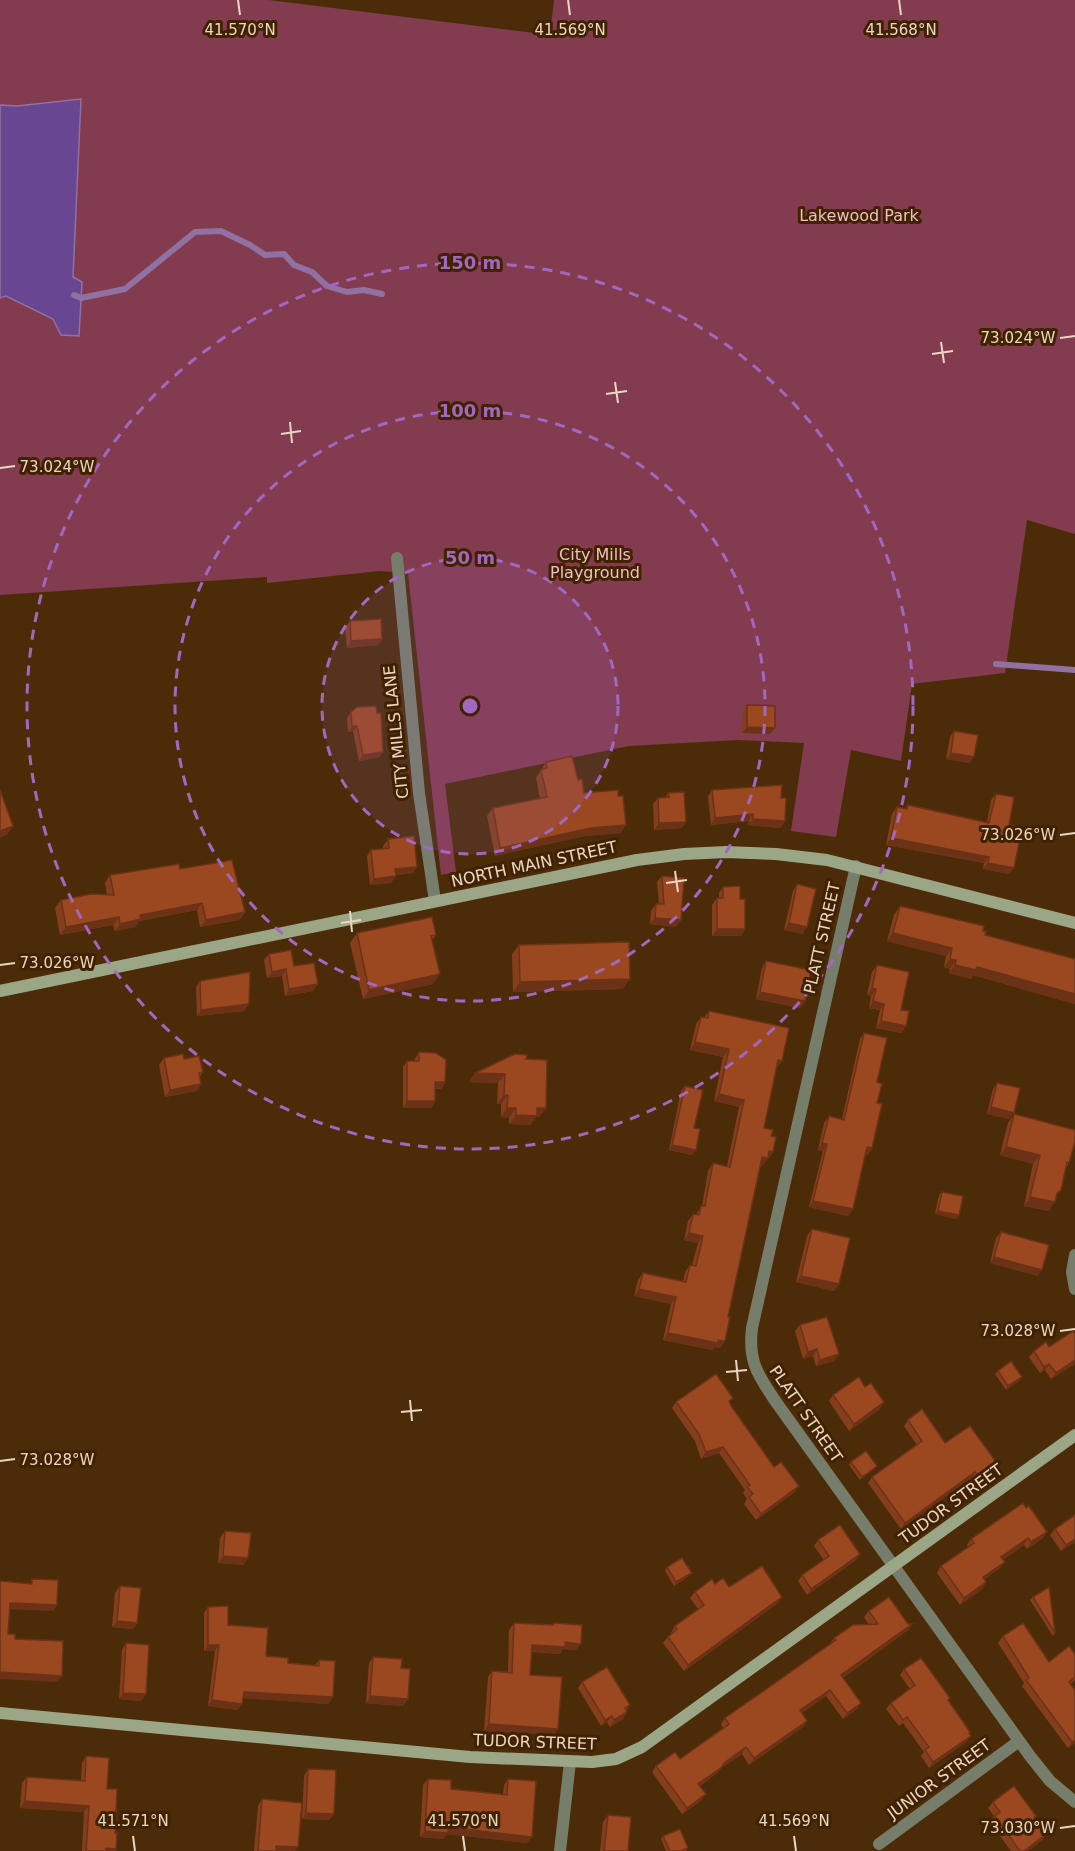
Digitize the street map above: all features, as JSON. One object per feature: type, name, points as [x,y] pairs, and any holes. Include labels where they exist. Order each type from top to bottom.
[{"type":"street","name":"CITY MILLS LANE","points":[[397,558],[419,794],[435,901]]},
{"type":"street","name":"NORTH MAIN STREET","points":[[0,992],[637,860],[684,854],[726,852],[776,854],[827,860],[1075,923]]},
{"type":"street","name":"PLATT STREET","points":[[856,866],[752,1328],[751,1356],[757,1373],[776,1402],[1019,1741],[1050,1781],[1075,1802]]},
{"type":"street","points":[[1075,1255],[1072,1272],[1075,1289]]},
{"type":"street","name":"TUDOR STREET","points":[[0,1713],[439,1755],[570,1762],[605,1761],[634,1752],[1075,1435]]},
{"type":"street","name":"JUNIOR STREET","points":[[879,1844],[1019,1741]]},
{"type":"street","points":[[560,1851],[570,1762]]},
{"type":"green space","name":"Lakewood Park","points":[[0,0],[269,0],[550,35],[554,0],[1075,0],[1075,534],[1027,520],[1005,673],[912,684],[901,761],[851,750],[836,837],[791,831],[804,743],[737,740],[629,746],[445,784],[456,872],[441,875],[408,573],[379,571],[267,583],[267,577],[0,595]]},
{"type":"shaded area","points":[[81,99],[73,277],[82,282],[79,336],[61,335],[53,319],[6,296],[0,298],[0,105],[17,106]]},
{"type":"building","points":[[381,619],[382,639],[351,641],[350,621]]},
{"type":"building","points":[[747,705],[775,706],[775,728],[747,727]]},
{"type":"building","points":[[376,706],[377,713],[381,713],[383,752],[363,755],[357,726],[352,726],[351,712],[357,707]]},
{"type":"building","points":[[954,731],[978,735],[974,757],[951,753]]},
{"type":"building","points":[[572,756],[578,780],[582,779],[584,793],[618,790],[618,796],[623,796],[626,825],[591,828],[500,848],[493,808],[547,797],[541,770],[547,768],[546,762]]},
{"type":"building","points":[[782,785],[781,798],[786,798],[785,821],[753,819],[753,814],[715,818],[712,790]]},
{"type":"building","points":[[0,790],[13,826],[0,831]]},
{"type":"building","points":[[684,792],[686,822],[659,823],[658,798],[669,797],[668,793]]},
{"type":"building","points":[[996,794],[1014,797],[1009,825],[1022,828],[1014,868],[988,863],[989,857],[891,838],[897,807],[907,809],[908,805],[989,823]]},
{"type":"building","points":[[414,836],[417,867],[395,869],[396,876],[374,879],[371,850],[389,848],[388,839]]},
{"type":"building","points":[[232,860],[245,912],[206,920],[202,903],[140,915],[141,919],[120,924],[119,917],[66,927],[61,900],[91,894],[114,895],[110,875],[179,864],[180,869]]},
{"type":"building","points":[[662,876],[684,878],[681,920],[655,918],[656,904],[664,904]]},
{"type":"building","points":[[797,884],[816,889],[807,927],[789,923]]},
{"type":"building","points":[[740,886],[740,899],[745,899],[745,929],[717,929],[717,898],[723,898],[723,887]]},
{"type":"building","points":[[900,906],[984,926],[985,935],[1075,959],[1075,994],[977,967],[976,970],[955,965],[956,960],[950,959],[952,948],[893,933]]},
{"type":"building","points":[[432,917],[436,935],[431,936],[440,974],[369,990],[357,933]]},
{"type":"building","points":[[629,942],[630,979],[520,982],[519,945]]},
{"type":"building","points":[[291,950],[294,966],[314,963],[318,984],[289,989],[286,969],[272,972],[269,954]]},
{"type":"building","points":[[766,961],[811,970],[805,1001],[760,992]]},
{"type":"building","points":[[877,965],[909,972],[901,1010],[909,1011],[906,1026],[881,1021],[884,1004],[873,1001],[876,989],[872,988]]},
{"type":"building","points":[[250,972],[249,1004],[201,1010],[200,981]]},
{"type":"building","points":[[709,1011],[789,1028],[782,1061],[778,1060],[764,1128],[773,1130],[771,1136],[776,1137],[773,1152],[769,1151],[768,1158],[762,1157],[725,1341],[718,1340],[718,1343],[668,1333],[676,1297],[639,1289],[643,1273],[686,1282],[690,1265],[696,1266],[703,1236],[689,1233],[693,1214],[699,1215],[701,1206],[705,1206],[713,1163],[730,1167],[744,1100],[719,1094],[729,1049],[695,1042],[701,1017],[708,1018]]},
{"type":"building","points":[[864,1033],[887,1038],[877,1082],[882,1084],[877,1103],[882,1104],[872,1148],[867,1147],[853,1209],[813,1201],[827,1144],[822,1143],[829,1116],[844,1120]]},
{"type":"building","points":[[419,1052],[436,1053],[446,1060],[445,1082],[435,1082],[435,1101],[407,1101],[407,1061],[419,1061]]},
{"type":"building","points":[[183,1054],[184,1059],[199,1056],[203,1072],[199,1073],[201,1084],[170,1090],[164,1058]]},
{"type":"building","points":[[515,1054],[527,1055],[526,1059],[547,1060],[546,1108],[537,1108],[537,1116],[516,1115],[516,1108],[507,1108],[508,1095],[504,1095],[505,1074],[475,1073]]},
{"type":"building","points":[[997,1083],[1020,1088],[1014,1113],[991,1107]]},
{"type":"building","points":[[685,1086],[703,1090],[694,1128],[700,1129],[696,1150],[672,1145]]},
{"type":"building","points":[[1014,1114],[1075,1130],[1075,1142],[1069,1163],[1067,1162],[1061,1190],[1057,1193],[1055,1202],[1030,1197],[1040,1155],[1006,1147]]},
{"type":"building","points":[[942,1192],[963,1196],[959,1215],[938,1211]]},
{"type":"building","points":[[812,1229],[850,1238],[839,1284],[801,1276]]},
{"type":"building","points":[[1001,1232],[1049,1245],[1042,1270],[994,1257]]},
{"type":"building","points":[[827,1317],[839,1354],[820,1360],[817,1349],[808,1352],[800,1325]]},
{"type":"building","points":[[1073,1331],[1075,1360],[1056,1373],[1049,1364],[1044,1367],[1034,1351],[1046,1342],[1049,1347]]},
{"type":"building","points":[[1011,1361],[1022,1377],[1008,1386],[998,1371]]},
{"type":"building","points":[[716,1374],[733,1398],[729,1401],[731,1406],[774,1467],[781,1462],[799,1486],[761,1514],[749,1497],[753,1494],[747,1487],[750,1485],[723,1447],[706,1452],[699,1434],[676,1402]]},
{"type":"building","points":[[859,1377],[865,1387],[871,1383],[884,1402],[854,1424],[833,1395]]},
{"type":"building","points":[[922,1409],[945,1443],[970,1426],[994,1459],[995,1467],[980,1477],[975,1472],[905,1523],[872,1477],[922,1441],[908,1420]]},
{"type":"building","points":[[866,1451],[877,1466],[862,1477],[851,1462]]},
{"type":"building","points":[[1023,1503],[1026,1508],[1029,1506],[1047,1532],[1031,1542],[1028,1538],[1001,1557],[1005,1562],[983,1577],[986,1582],[964,1598],[941,1566],[974,1543],[971,1539]]},
{"type":"building","points":[[1075,1515],[1075,1539],[1066,1545],[1055,1529]]},
{"type":"building","points":[[840,1525],[860,1554],[811,1589],[802,1575],[829,1556],[818,1540]]},
{"type":"building","points":[[225,1531],[251,1533],[248,1558],[223,1556]]},
{"type":"building","points":[[682,1558],[692,1573],[676,1582],[667,1567]]},
{"type":"building","points":[[762,1566],[782,1597],[688,1665],[668,1637],[677,1629],[675,1626],[704,1605],[695,1592],[712,1579],[715,1584],[723,1578],[729,1587]]},
{"type":"building","points":[[32,1579],[58,1580],[57,1605],[10,1603],[8,1634],[15,1634],[15,1639],[63,1641],[62,1676],[0,1672],[0,1581],[32,1584]]},
{"type":"building","points":[[120,1586],[141,1588],[137,1623],[117,1621]]},
{"type":"building","points":[[1049,1587],[1055,1633],[1033,1597]]},
{"type":"building","points":[[889,1597],[908,1624],[912,1624],[841,1675],[861,1703],[847,1713],[830,1690],[800,1710],[807,1721],[754,1758],[746,1747],[698,1784],[706,1794],[687,1808],[656,1766],[675,1752],[680,1759],[729,1724],[725,1718],[836,1640],[834,1638],[853,1625],[878,1624],[869,1611]]},
{"type":"building","points":[[228,1606],[228,1625],[268,1628],[266,1656],[288,1658],[288,1663],[319,1666],[319,1660],[335,1661],[333,1697],[244,1692],[242,1704],[212,1700],[219,1645],[208,1645],[208,1607]]},
{"type":"building","points":[[514,1623],[582,1625],[581,1644],[565,1642],[565,1647],[532,1645],[530,1675],[562,1677],[558,1729],[489,1724],[492,1671],[512,1673]]},
{"type":"building","points":[[1023,1623],[1049,1662],[1069,1646],[1075,1654],[1075,1677],[1069,1682],[1075,1690],[1075,1740],[1072,1742],[1026,1680],[1029,1678],[1003,1636]]},
{"type":"building","points":[[126,1643],[149,1645],[146,1694],[123,1693]]},
{"type":"building","points":[[373,1657],[402,1659],[401,1668],[410,1669],[408,1699],[370,1696]]},
{"type":"building","points":[[921,1658],[950,1698],[948,1700],[971,1736],[933,1762],[925,1750],[929,1747],[907,1717],[903,1720],[891,1703],[915,1685],[904,1669]]},
{"type":"building","points":[[607,1667],[630,1705],[625,1708],[627,1712],[614,1720],[612,1716],[605,1720],[582,1682]]},
{"type":"building","points":[[86,1756],[109,1758],[107,1789],[117,1789],[116,1849],[86,1851],[89,1806],[25,1801],[27,1777],[85,1781]]},
{"type":"building","points":[[308,1769],[336,1770],[334,1814],[306,1813]]},
{"type":"building","points":[[428,1779],[451,1780],[451,1789],[507,1795],[508,1779],[536,1781],[532,1837],[448,1827],[448,1833],[425,1831]]},
{"type":"building","points":[[1014,1786],[1046,1834],[1024,1851],[1020,1851],[995,1816],[1000,1812],[993,1802]]},
{"type":"building","points":[[262,1799],[302,1803],[298,1847],[276,1846],[276,1851],[258,1851]]},
{"type":"building","points":[[608,1815],[631,1817],[628,1851],[604,1851]]},
{"type":"building","points":[[680,1829],[688,1848],[681,1851],[670,1851],[663,1836]]},
{"type":"waterway","points":[[74,295],[81,298],[125,289],[195,232],[221,231],[265,255],[284,254],[294,265],[312,272],[327,286],[347,292],[364,290],[382,294]]},
{"type":"waterway","points":[[996,664],[1075,670]]},
{"type":"park label","name":"City Mills Playground","points":[[595,563]]}]
